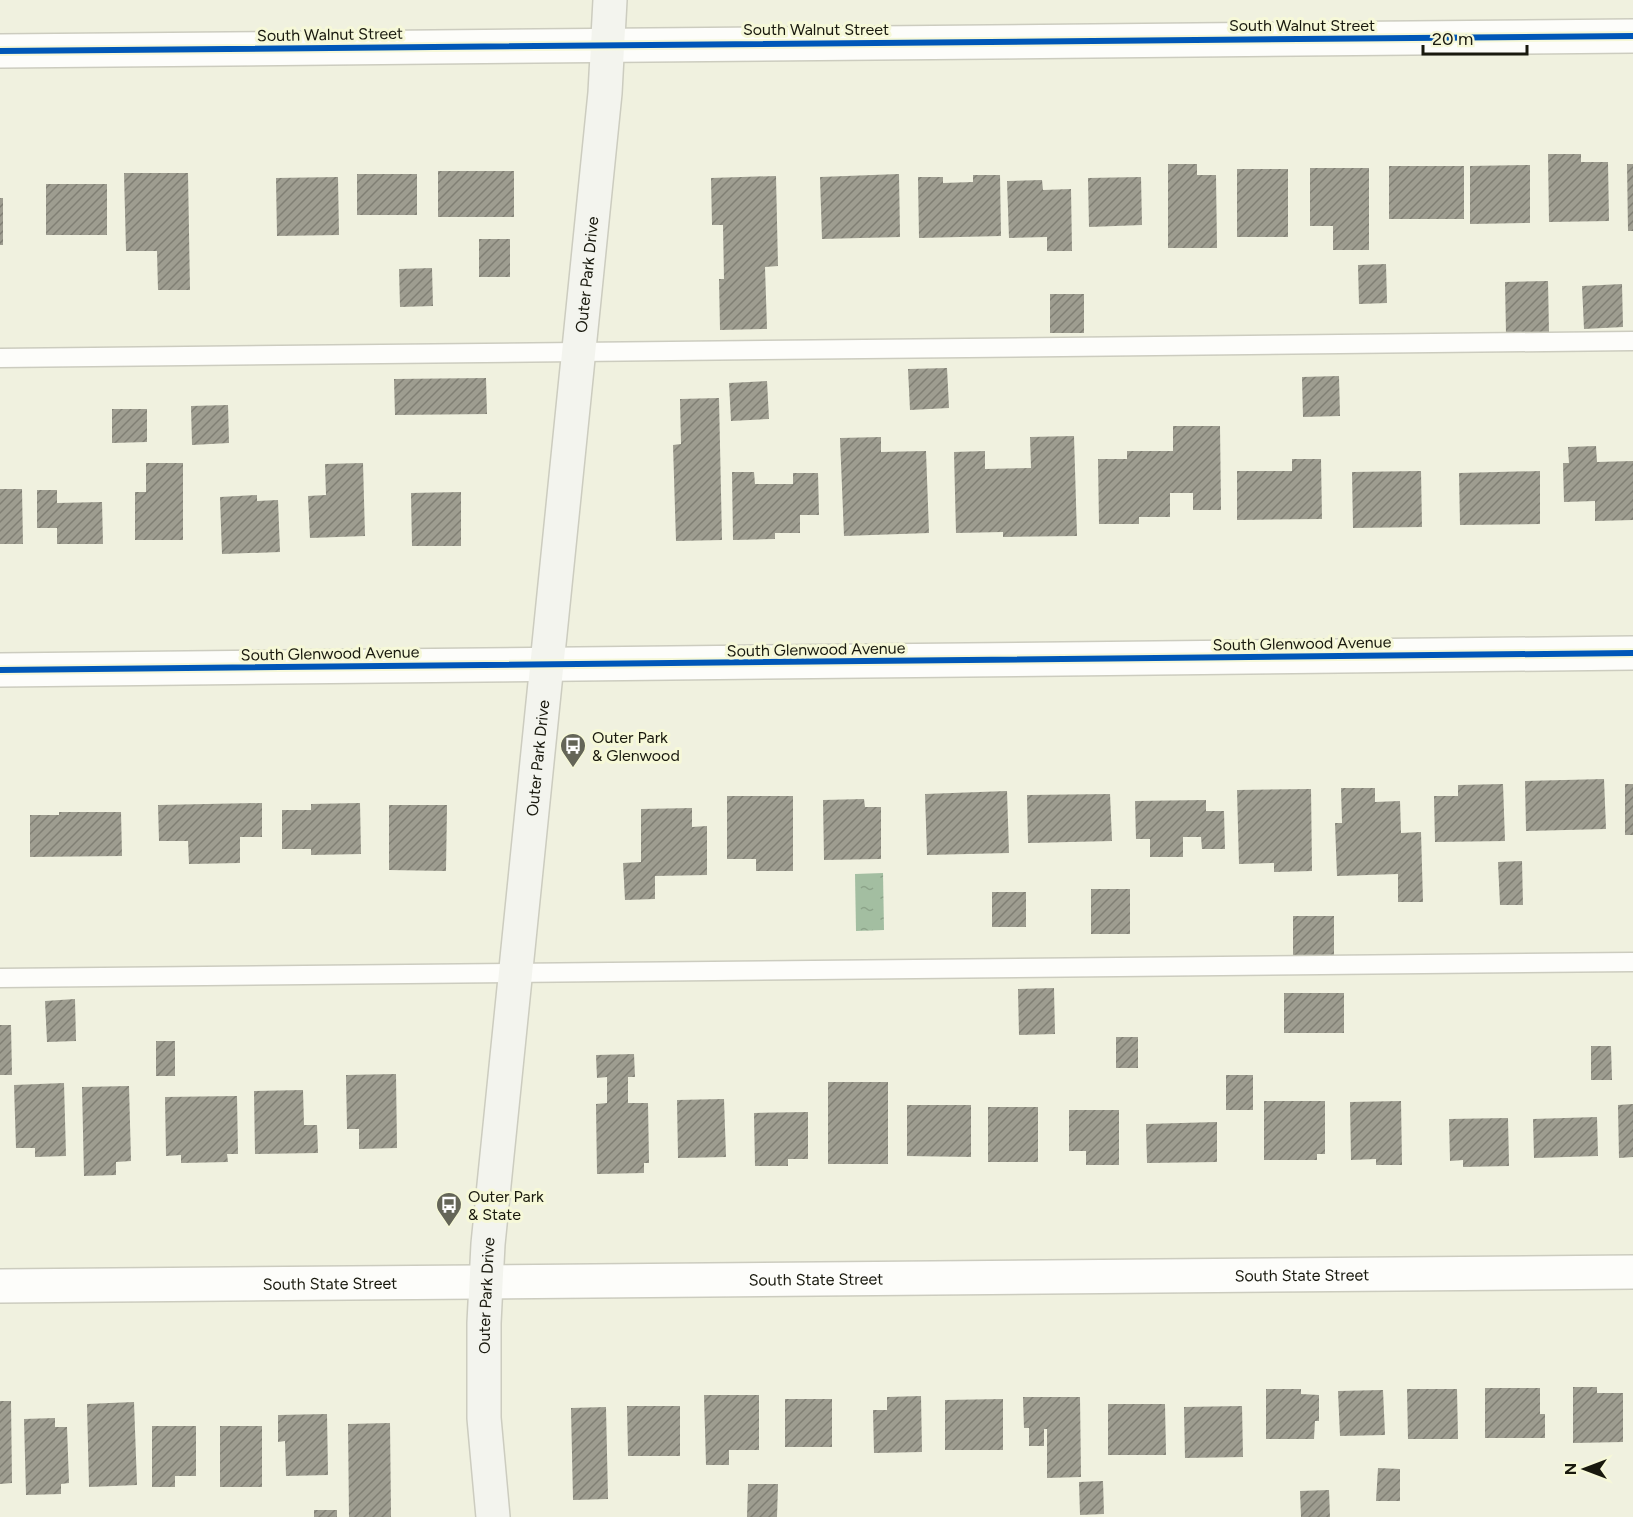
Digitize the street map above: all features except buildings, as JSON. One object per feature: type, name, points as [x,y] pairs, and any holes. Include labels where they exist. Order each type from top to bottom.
[{"type":"street","name":"Outer Park Drive","points":[[493,1517],[484,1418],[487,1281],[579,352],[608,44],[610,0]]},
{"type":"street","name":"South Walnut Street","points":[[0,51],[1633,36]]},
{"type":"street","name":"South Glenwood Avenue","points":[[0,670],[1633,653]]},
{"type":"street","name":"South State Street","points":[[0,1286],[1633,1272]]},
{"type":"lane","points":[[0,358],[1633,341]]},
{"type":"lane","points":[[0,978],[1633,962]]},
{"type":"water","points":[[883,873],[884,930],[856,931],[855,874]]},
{"type":"cycle path","points":[[0,51],[1633,36]]},
{"type":"cycle path","points":[[0,670],[1633,653]]},
{"type":"place","name":"Outer Park & Glenwood","points":[[573,769]]},
{"type":"place","name":"Outer Park & State","points":[[449,1228]]}]
